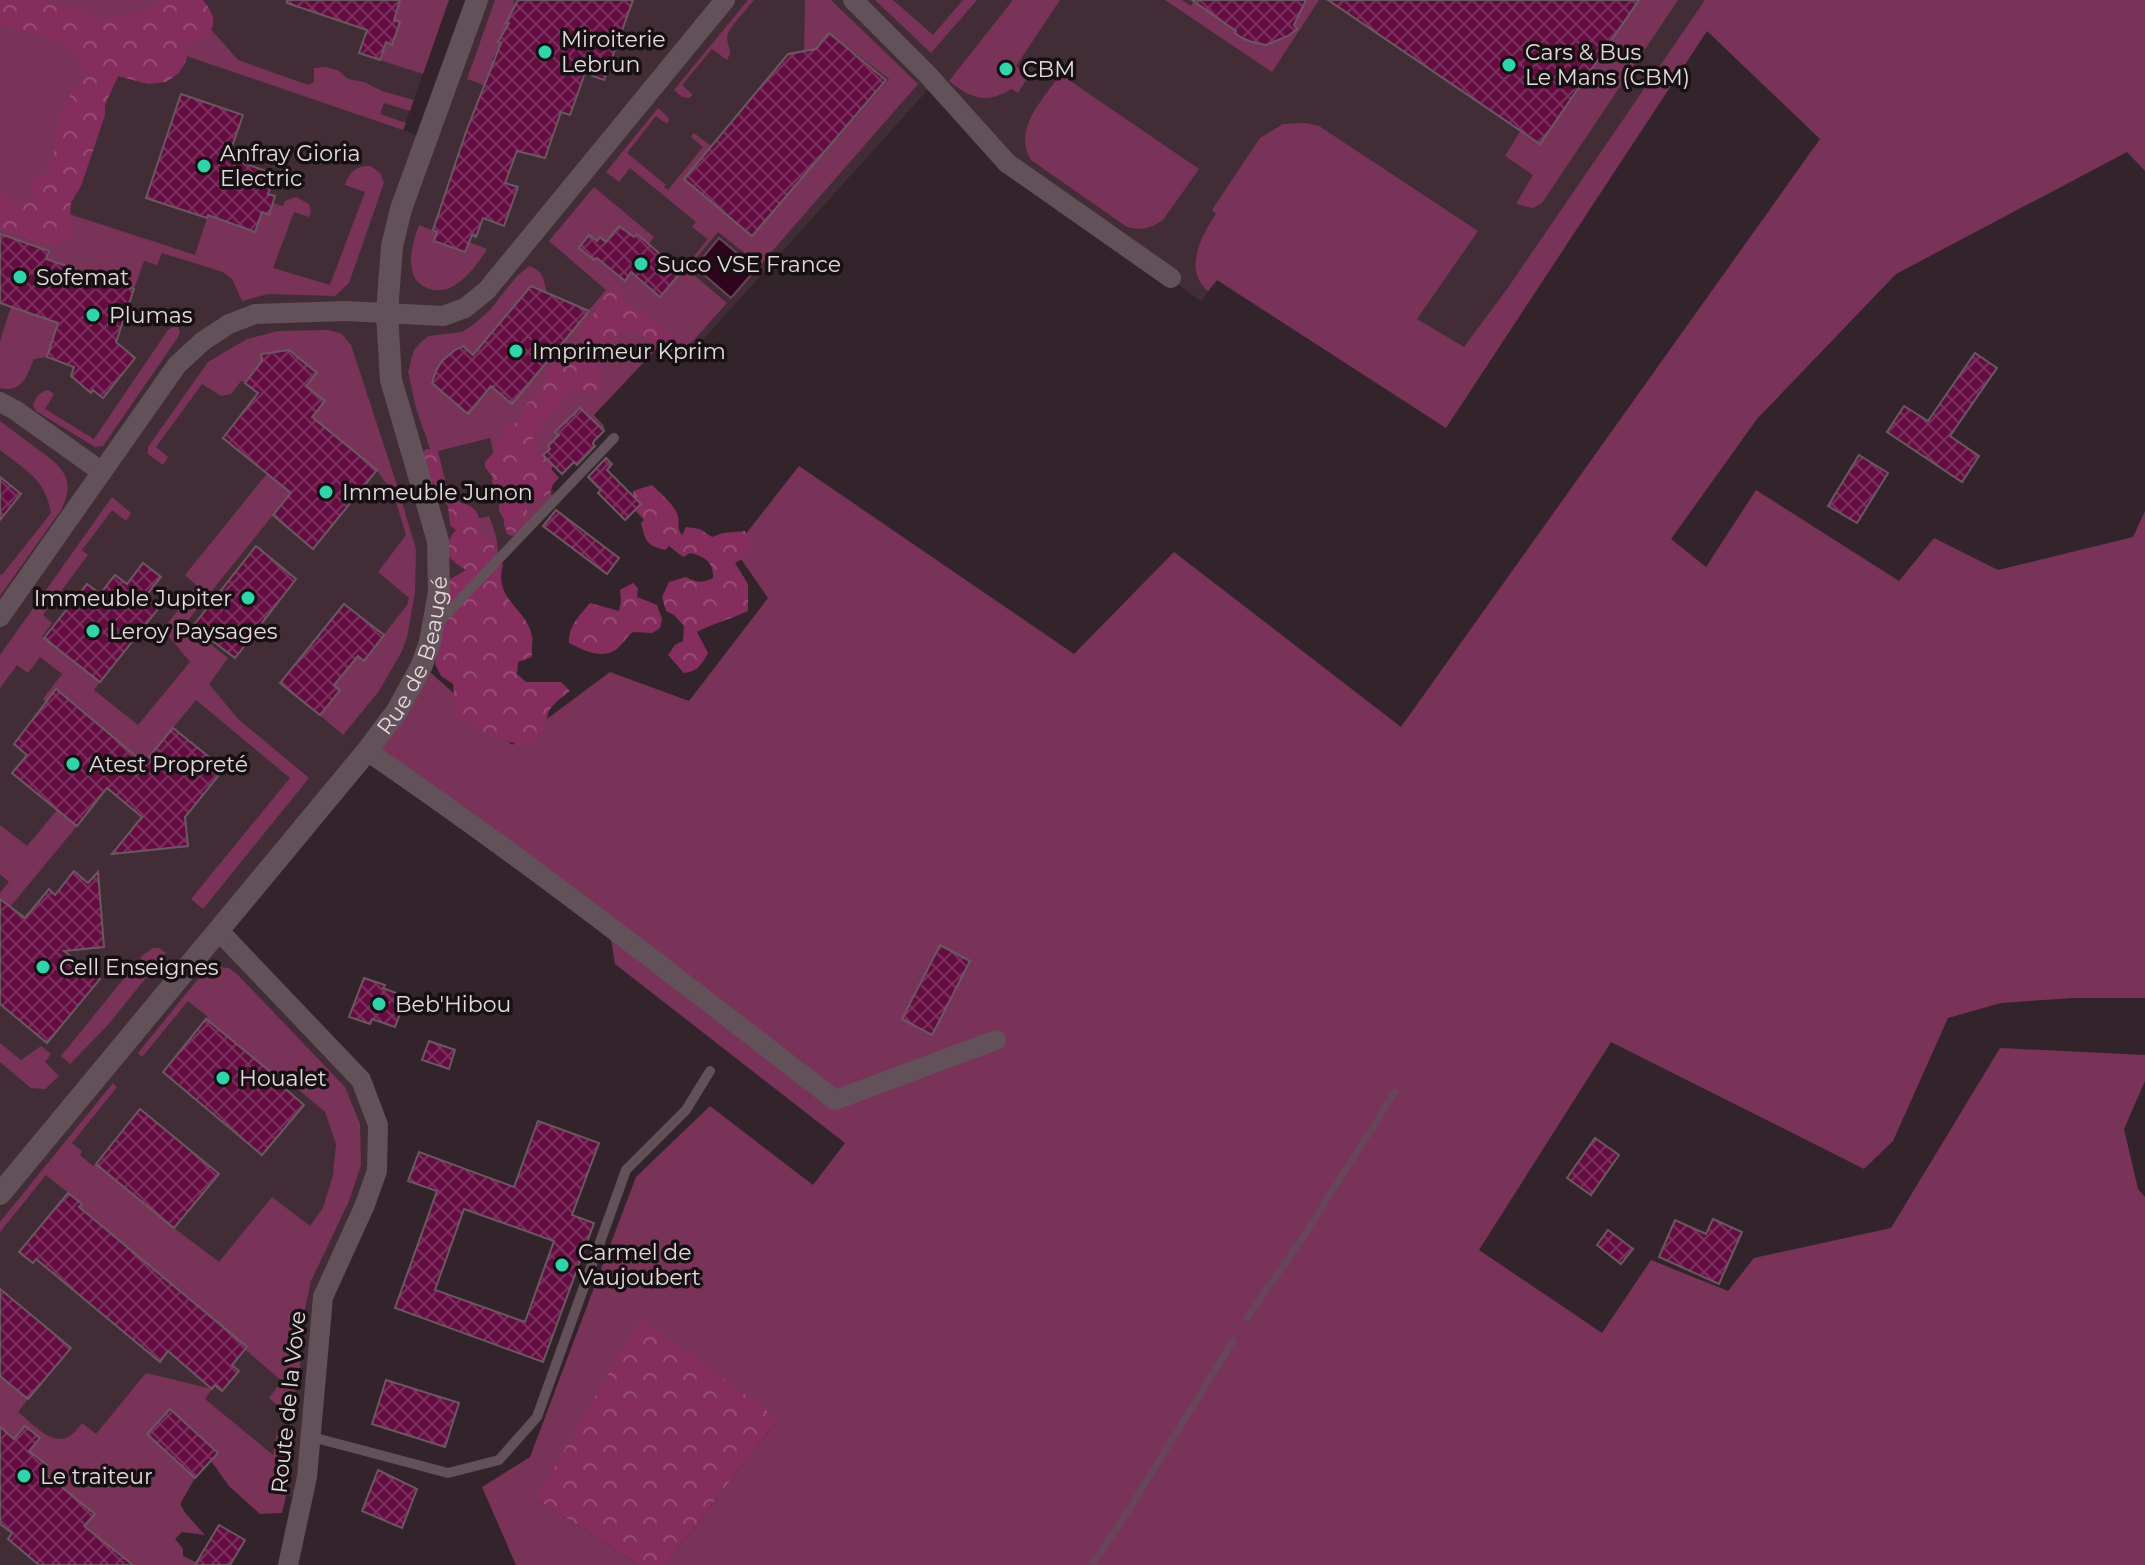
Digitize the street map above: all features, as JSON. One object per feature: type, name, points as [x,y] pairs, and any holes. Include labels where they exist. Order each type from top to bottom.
[{"type":"street","name":"Rue de Beaugé","points":[[0,1194],[367,751],[411,688],[422,665],[439,592],[438,541],[395,397],[389,359],[387,313],[392,246],[401,209],[477,0]]},
{"type":"street","points":[[0,617],[177,365],[203,341],[229,324],[255,314],[334,311],[443,316],[465,308],[487,290],[725,0]]},
{"type":"street","points":[[853,0],[927,74],[1007,163],[1171,278]]},
{"type":"street","points":[[0,402],[102,472]]},
{"type":"street","points":[[367,751],[610,927],[835,1100],[996,1040]]},
{"type":"street","name":"Route de la Vove","points":[[219,931],[361,1080],[378,1125],[377,1171],[323,1297],[307,1477],[288,1565]]},
{"type":"lane","points":[[432,630],[614,438]]},
{"type":"lane","points":[[312,1437],[448,1473],[499,1460],[537,1417],[626,1170],[686,1110],[710,1071]]},
{"type":"shaded area","points":[[0,0],[449,0],[403,130],[427,139],[477,0],[1727,0],[1446,428],[1217,280],[1201,301],[1007,163],[934,83],[690,354],[622,298],[500,446],[559,496],[432,630],[422,665],[219,931],[361,1080],[377,1171],[333,1271],[303,1499],[286,1496],[178,1397],[97,1486],[161,1565],[0,1565]]},
{"type":"shaded area","points":[[0,0],[185,0],[238,60],[308,85],[314,82],[314,68],[326,67],[339,71],[348,79],[414,100],[410,111],[384,103],[380,114],[406,123],[403,130],[125,35],[63,212],[195,255],[208,215],[255,232],[262,212],[269,214],[273,203],[283,206],[285,201],[296,197],[309,204],[311,211],[309,217],[294,212],[273,268],[330,285],[365,192],[345,185],[354,170],[371,166],[381,174],[384,183],[349,283],[335,296],[268,294],[242,301],[232,279],[223,272],[162,253],[157,265],[144,261],[134,289],[77,270],[47,357],[34,359],[19,386],[0,388],[0,341],[11,307],[28,312],[49,251],[0,234]]},
{"type":"shaded area","points":[[400,0],[449,0],[423,74],[380,60],[386,42],[392,44],[399,22],[394,20]]},
{"type":"shaded area","points":[[495,0],[515,0],[513,3],[516,4],[492,60],[495,61],[486,86],[467,79]]},
{"type":"shaded area","points":[[748,0],[754,0],[728,34],[730,52],[727,60],[712,49],[682,85],[693,95],[682,97],[674,90]]},
{"type":"shaded area","points":[[805,0],[831,0],[918,84],[760,265],[718,232],[687,269],[727,303],[682,353],[672,355],[659,346],[594,415],[604,426],[604,431],[580,409],[556,432],[559,435],[543,455],[559,478],[549,488],[553,498],[519,534],[507,534],[504,525],[505,512],[508,511],[490,438],[438,451],[456,524],[416,408],[408,372],[414,350],[429,336],[462,332],[473,325],[490,310],[517,276],[529,266],[534,268],[542,277],[547,293],[531,286],[473,355],[461,345],[443,362],[431,382],[468,413],[491,386],[512,404],[588,311],[564,300],[589,310],[606,290],[549,241],[594,187],[654,237],[649,244],[619,226],[606,242],[600,237],[597,241],[589,235],[579,248],[594,260],[604,248],[624,280],[631,272],[661,297],[708,239],[692,227],[696,222],[630,168],[619,182],[606,172],[658,108],[668,117],[667,124],[656,116],[627,153],[668,190],[703,147],[691,137],[694,133],[711,146],[684,179],[753,235],[889,79],[829,33],[816,49],[804,51]]},
{"type":"shaded area","points":[[875,0],[893,0],[933,35],[963,0],[977,0],[931,53]]},
{"type":"shaded area","points":[[1013,0],[1060,0],[1016,66],[1029,75],[1018,93],[1011,89],[986,98],[964,92],[949,81]]},
{"type":"shaded area","points":[[1165,0],[1182,0],[1191,6],[1194,1],[1244,38],[1267,43],[1282,39],[1297,29],[1294,25],[1306,0],[1319,0],[1272,72]]},
{"type":"shaded area","points":[[1639,0],[1678,0],[1542,203],[1533,208],[1516,204],[1533,175],[1505,156],[1521,130]]},
{"type":"shaded area","points":[[1705,0],[2145,0],[2145,171],[2127,152],[1896,274],[1757,419],[1671,539],[1706,567],[1756,490],[1899,581],[1934,538],[1998,570],[2133,537],[2145,511],[2145,998],[2073,998],[2001,1003],[1948,1018],[1893,1141],[1864,1169],[1611,1042],[1479,1250],[1602,1333],[1651,1260],[1728,1291],[1754,1258],[1891,1228],[2000,1048],[2145,1055],[2145,1081],[2124,1129],[2138,1189],[2145,1197],[2145,1565],[665,1565],[778,1419],[536,1499],[640,1565],[516,1565],[482,1487],[530,1457],[636,1177],[710,1106],[813,1185],[845,1143],[615,964],[609,927],[367,751],[422,665],[512,745],[610,672],[689,701],[768,598],[734,549],[799,466],[1074,654],[1174,552],[1401,727],[1820,139],[1707,31],[1446,428],[1217,280],[1208,291],[1201,283],[1196,263],[1200,242],[1216,214],[1212,210],[1260,138],[1283,124],[1319,126],[1478,231],[1417,319],[1464,347]]},
{"type":"shaded area","points":[[1060,74],[1199,169],[1163,220],[1146,228],[1127,227],[1031,160],[1025,137],[1028,126]]},
{"type":"shaded area","points":[[419,225],[437,232],[465,252],[469,242],[487,249],[470,273],[454,286],[437,290],[427,288],[415,278],[411,264],[412,247]]},
{"type":"shaded area","points":[[719,238],[756,269],[731,298],[695,267]]},
{"type":"shaded area","points":[[173,327],[178,327],[178,337],[103,446],[95,447],[36,411],[33,406],[38,396],[48,390],[54,394],[45,409],[94,439]]},
{"type":"shaded area","points":[[329,330],[342,334],[351,345],[416,549],[415,593],[407,637],[379,691],[343,735],[320,715],[340,690],[334,685],[358,656],[364,660],[407,605],[409,598],[378,572],[406,535],[393,492],[374,467],[336,437],[185,624],[228,658],[209,684],[238,719],[309,778],[203,909],[191,899],[290,778],[196,700],[124,787],[134,755],[57,689],[46,702],[43,699],[62,674],[40,657],[28,673],[17,665],[0,688],[0,655],[112,497],[131,513],[126,521],[112,510],[82,550],[88,555],[43,615],[52,623],[42,637],[100,682],[94,690],[138,725],[190,662],[163,629],[197,586],[185,575],[325,402],[306,386],[316,373],[262,361],[245,383],[241,381],[231,394],[221,396],[202,384],[156,447],[168,457],[163,465],[148,454],[148,447],[208,362],[247,339],[278,331]]},
{"type":"shaded area","points":[[0,421],[59,467],[67,481],[67,489],[61,510],[0,596],[0,574],[51,513],[39,483],[0,450]]},
{"type":"shaded area","points":[[489,516],[498,555],[490,560],[456,524]]},
{"type":"shaded area","points":[[57,810],[77,826],[9,908],[0,933],[0,893],[9,882],[0,874],[0,825],[27,846]]},
{"type":"shaded area","points":[[153,948],[166,953],[107,1026],[70,1064],[61,1056],[143,955]]},
{"type":"shaded area","points":[[219,967],[229,968],[237,974],[345,1087],[360,1124],[361,1165],[349,1201],[311,1281],[303,1318],[300,1369],[294,1397],[285,1409],[269,1398],[282,1381],[79,1207],[81,1203],[46,1175],[0,1232],[0,1222],[113,1083],[117,1087],[72,1143],[93,1166],[96,1164],[219,1262],[272,1197],[310,1226],[323,1208],[333,1175],[336,1144],[325,1112],[287,1080],[284,1083],[188,1001],[142,1057],[138,1053],[203,973]]},
{"type":"shaded area","points":[[0,1043],[21,1060],[41,1046],[51,1054],[45,1062],[59,1076],[45,1089],[31,1088],[0,1062]]},
{"type":"shaded area","points":[[146,1373],[212,1389],[205,1399],[273,1455],[277,1431],[291,1440],[282,1513],[260,1514],[229,1486],[211,1461],[218,1452],[170,1409],[148,1435],[195,1478],[180,1504],[205,1535],[182,1532],[175,1539],[183,1549],[183,1556],[202,1565],[133,1565],[84,1526],[95,1513],[42,1471],[46,1465],[29,1451],[39,1437],[25,1426],[14,1439],[0,1427],[0,1376],[28,1399],[18,1412],[41,1431],[61,1439],[72,1434],[82,1423],[96,1434]]},
{"type":"green space","points":[[0,0],[39,0],[106,19],[122,13],[142,13],[161,0],[203,0],[213,16],[212,29],[201,39],[184,46],[187,59],[179,73],[166,82],[148,84],[118,76],[105,105],[105,115],[81,186],[71,203],[72,233],[55,244],[31,239],[0,226],[0,193],[20,203],[35,199],[31,182],[50,168],[58,133],[59,111],[85,75],[69,45],[0,24]]},
{"type":"green space","points":[[616,290],[623,295],[627,307],[651,317],[676,336],[682,345],[680,351],[665,350],[635,332],[625,331],[605,343],[597,360],[601,381],[598,386],[593,392],[575,389],[567,397],[561,398],[555,412],[543,420],[541,430],[535,431],[532,445],[553,466],[551,469],[556,475],[550,493],[536,500],[531,498],[527,504],[527,514],[520,520],[521,528],[508,531],[485,462],[495,451],[506,429],[519,420],[527,403],[540,395],[549,366],[560,358],[579,356],[580,329],[605,295]]},
{"type":"green space","points":[[426,449],[433,450],[437,456],[440,477],[447,486],[461,503],[472,507],[477,513],[476,533],[494,544],[494,554],[503,565],[502,587],[529,626],[532,657],[518,662],[517,674],[526,682],[561,682],[570,691],[550,710],[545,726],[537,737],[527,742],[502,740],[456,715],[453,684],[441,676],[435,664],[447,581],[466,570],[448,553],[448,543],[456,530],[450,525],[448,506],[422,466],[422,454]]},
{"type":"green space","points":[[652,485],[676,512],[682,535],[686,527],[700,529],[712,537],[745,531],[750,541],[748,555],[735,563],[748,584],[748,611],[697,632],[708,653],[699,667],[684,673],[668,655],[675,645],[683,641],[684,626],[666,611],[662,597],[669,582],[686,577],[706,581],[713,578],[713,572],[710,564],[700,556],[690,553],[683,557],[669,546],[665,550],[648,542],[641,523],[644,520],[635,510],[633,491]]},
{"type":"green space","points":[[633,583],[638,588],[637,597],[657,605],[662,619],[660,628],[652,633],[633,632],[617,649],[602,654],[569,643],[573,626],[590,603],[619,611],[620,590]]},
{"type":"green space","points":[[641,1318],[778,1419],[665,1565],[640,1565],[536,1499]]},
{"type":"building","points":[[287,0],[400,0],[394,20],[400,22],[392,45],[386,42],[380,60],[359,53],[367,30],[287,3]]},
{"type":"building","points":[[518,0],[633,0],[604,80],[585,73],[570,115],[561,112],[545,158],[517,151],[505,183],[518,187],[504,226],[483,218],[476,237],[472,235],[465,252],[434,241],[437,232],[433,230],[466,132],[501,43],[498,42]]},
{"type":"building","points":[[1192,0],[1306,0],[1294,25],[1297,29],[1266,45],[1242,38]]},
{"type":"building","name":"Cars & Bus Le Mans (CBM)","points":[[1328,0],[1639,0],[1540,144]]},
{"type":"building","points":[[829,33],[886,80],[752,236],[684,179],[788,54],[816,49]]},
{"type":"building","name":"Anfray Gioria Electric","points":[[181,94],[243,115],[228,158],[275,174],[268,194],[275,196],[269,215],[262,212],[255,232],[146,198]]},
{"type":"building","name":"Suco VSE France","points":[[619,226],[634,237],[637,234],[681,272],[660,297],[631,272],[625,281],[579,248],[589,235],[597,241],[600,237],[606,242]]},
{"type":"building","name":"Plumas","points":[[0,234],[49,251],[46,259],[134,289],[116,342],[135,358],[103,398],[93,390],[91,393],[71,376],[74,367],[47,357],[58,323],[0,303]]},
{"type":"building","name":"Imprimeur Kprim","points":[[531,286],[589,311],[512,404],[491,386],[468,414],[432,383],[436,371],[442,361],[463,346],[473,355]]},
{"type":"building","points":[[289,350],[317,373],[306,386],[325,401],[312,417],[377,470],[313,549],[273,515],[291,493],[223,438],[258,393],[245,383],[262,361],[261,354]]},
{"type":"building","points":[[1975,353],[1997,368],[1950,436],[1979,456],[1962,482],[1887,432],[1904,406],[1928,421]]},
{"type":"building","points":[[580,408],[604,431],[577,465],[574,462],[562,474],[543,455],[559,435],[555,432]]},
{"type":"building","points":[[1859,455],[1888,473],[1857,523],[1828,506]]},
{"type":"building","points":[[606,458],[612,464],[607,470],[641,504],[625,520],[598,493],[601,490],[588,477]]},
{"type":"building","points":[[0,477],[21,494],[0,520]]},
{"type":"building","points":[[556,510],[619,558],[607,574],[543,526]]},
{"type":"building","name":"Immeuble Jupiter","points":[[256,546],[296,579],[235,658],[193,626]]},
{"type":"building","name":"Leroy Paysages","points":[[143,563],[161,577],[144,598],[158,609],[100,682],[44,638],[87,584],[100,594],[115,575],[127,584]]},
{"type":"building","points":[[344,604],[384,635],[364,661],[358,656],[334,685],[340,690],[320,715],[280,683]]},
{"type":"building","points":[[56,689],[144,763],[173,728],[224,769],[185,817],[188,846],[112,854],[142,817],[107,788],[77,826],[12,773],[27,755],[14,744]]},
{"type":"building","name":"Cell Enseignes","points":[[74,871],[88,883],[98,872],[104,947],[64,951],[100,979],[47,1043],[0,1004],[0,899],[25,918],[49,889],[55,895]]},
{"type":"building","points":[[940,945],[970,961],[932,1035],[902,1019]]},
{"type":"building","name":"Beb'Hibou","points":[[364,978],[406,997],[395,1027],[372,1019],[370,1024],[349,1017]]},
{"type":"building","name":"Houalet","points":[[206,1019],[284,1083],[282,1086],[304,1105],[262,1155],[163,1072]]},
{"type":"building","points":[[429,1041],[455,1050],[449,1069],[422,1060]]},
{"type":"building","points":[[140,1109],[219,1174],[174,1228],[96,1164]]},
{"type":"building","name":"Carmel de Vaujoubert","points":[[538,1121],[599,1143],[572,1215],[594,1223],[543,1362],[395,1308],[437,1191],[408,1181],[419,1152],[514,1187]],"holes":[[[464,1209],[554,1241],[525,1322],[435,1290]]]},
{"type":"building","points":[[1595,1138],[1619,1155],[1591,1195],[1567,1178]]},
{"type":"building","points":[[68,1193],[82,1204],[79,1207],[247,1347],[232,1365],[239,1371],[222,1391],[215,1385],[212,1389],[168,1351],[160,1362],[36,1259],[33,1263],[19,1252]]},
{"type":"building","points":[[1713,1219],[1742,1232],[1719,1284],[1659,1257],[1675,1220],[1706,1234]]},
{"type":"building","points":[[1608,1230],[1633,1249],[1621,1264],[1597,1245]]},
{"type":"building","points":[[0,1289],[71,1348],[28,1399],[0,1376]]},
{"type":"building","points":[[386,1380],[459,1403],[445,1447],[372,1424]]},
{"type":"building","points":[[170,1409],[218,1453],[195,1478],[147,1434]]},
{"type":"building","points":[[25,1426],[40,1438],[29,1451],[47,1465],[42,1471],[95,1514],[84,1526],[133,1565],[39,1565],[8,1539],[12,1533],[0,1524],[0,1427],[14,1439]]},
{"type":"building","points":[[378,1470],[417,1489],[402,1528],[362,1511]]},
{"type":"building","points":[[219,1525],[245,1540],[230,1565],[195,1565]]},
{"type":"waterway","points":[[1247,1318],[1305,1234],[1395,1092]]},
{"type":"waterway","points":[[1092,1565],[1233,1341]]},
{"type":"place","name":"Miroiterie Lebrun","points":[[545,52]]},
{"type":"place","name":"Cars & Bus Le Mans (CBM)","points":[[1509,65]]},
{"type":"place","name":"CBM","points":[[1006,69]]},
{"type":"place","name":"Anfray Gioria Electric","points":[[204,166]]},
{"type":"place","name":"Suco VSE France","points":[[641,264]]},
{"type":"place","name":"Sofemat","points":[[20,277]]},
{"type":"place","name":"Plumas","points":[[93,315]]},
{"type":"place","name":"Imprimeur Kprim","points":[[516,351]]},
{"type":"place","name":"Immeuble Junon","points":[[326,492]]},
{"type":"place","name":"Immeuble Jupiter","points":[[248,598]]},
{"type":"place","name":"Leroy Paysages","points":[[93,631]]},
{"type":"place","name":"Atest Propreté","points":[[73,764]]},
{"type":"place","name":"Cell Enseignes","points":[[43,967]]},
{"type":"place","name":"Beb'Hibou","points":[[379,1004]]},
{"type":"place","name":"Houalet","points":[[223,1078]]},
{"type":"place","name":"Carmel de Vaujoubert","points":[[562,1265]]},
{"type":"place","name":"Le traiteur","points":[[24,1476]]}]
